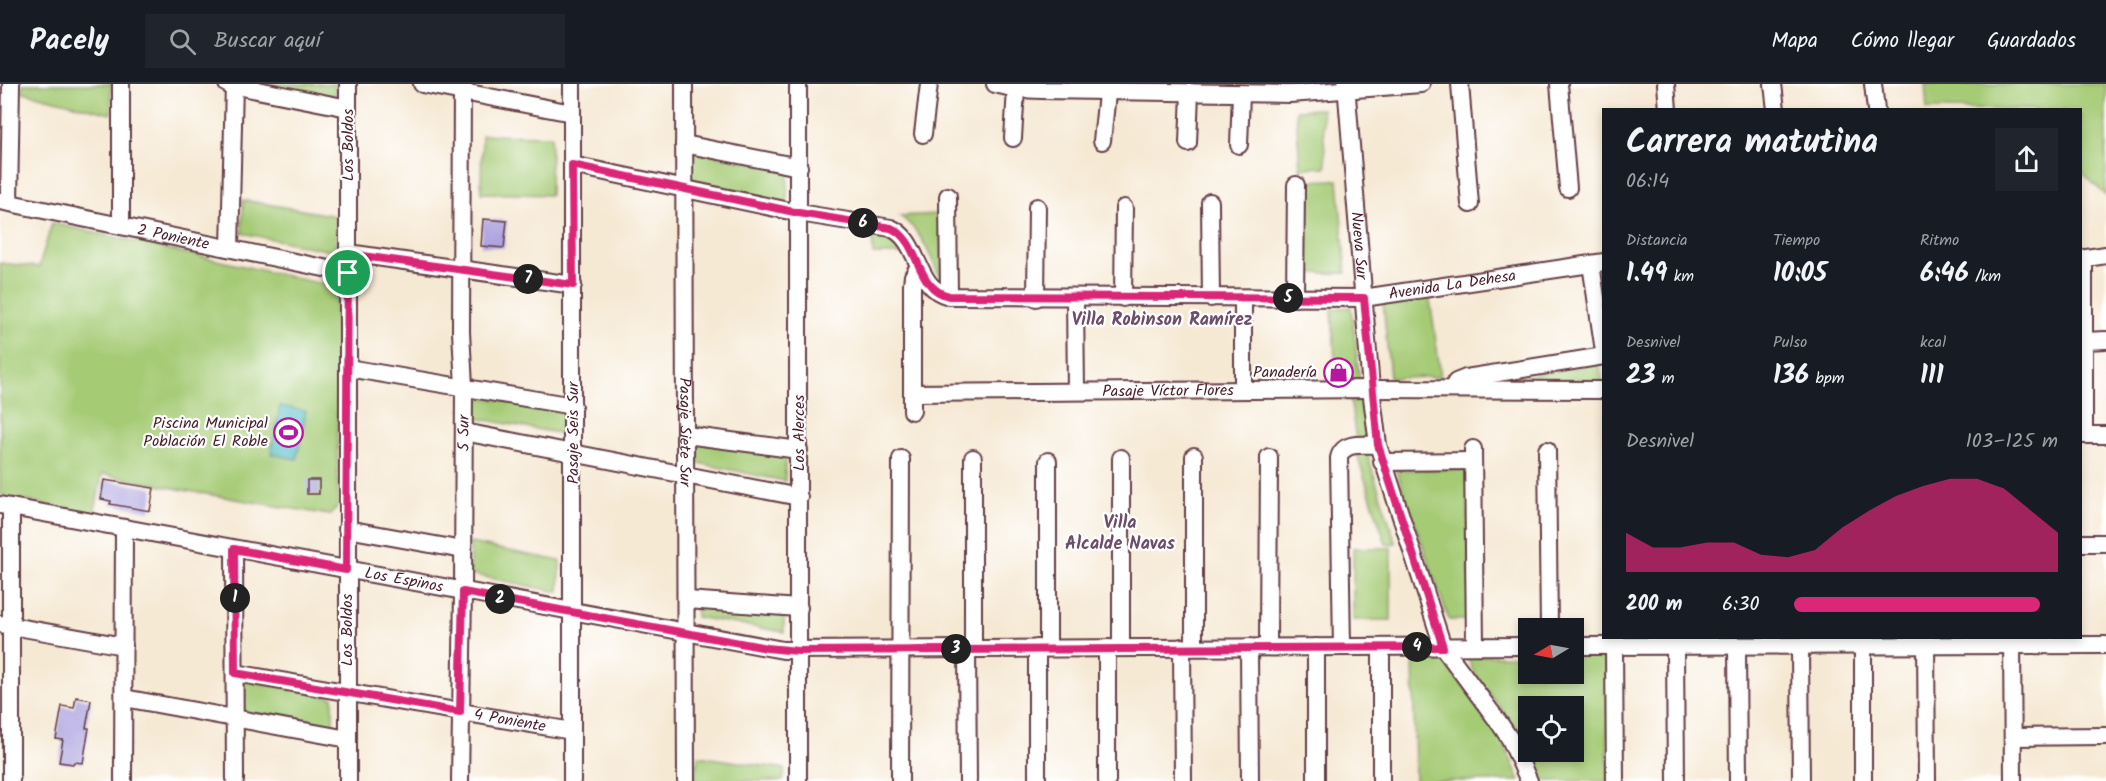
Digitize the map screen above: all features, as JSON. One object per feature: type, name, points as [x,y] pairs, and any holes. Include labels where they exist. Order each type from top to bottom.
[{"type":"street","points":[[4,201],[11,84]]},
{"type":"street","points":[[121,84],[121,226]]},
{"type":"street","points":[[230,248],[231,84],[348,108]]},
{"type":"street","name":"Los Boldos","points":[[348,84],[346,570],[348,781]]},
{"type":"street","points":[[422,84],[462,88],[572,114]]},
{"type":"street","name":"Pasaje Seis Sur","points":[[572,84],[572,781]]},
{"type":"street","name":"Pasaje Siete Sur","points":[[684,84],[686,781]]},
{"type":"street","name":"Los Alerces","points":[[798,84],[798,781]]},
{"type":"street","points":[[923,134],[929,84]]},
{"type":"street","points":[[1013,138],[1005,86],[1107,87],[1190,92],[1212,88],[1241,94],[1421,84]]},
{"type":"street","points":[[1460,84],[1470,204]]},
{"type":"street","points":[[1559,84],[1568,188]]},
{"type":"street","points":[[1666,84],[1668,108]]},
{"type":"street","points":[[1773,84],[1776,108]]},
{"type":"street","points":[[1873,84],[1876,108]]},
{"type":"street","points":[[1102,141],[1107,87]]},
{"type":"street","name":"Nueva Sur","points":[[1346,87],[1371,389],[1382,462],[1443,647],[1505,731],[1529,781]]},
{"type":"street","name":"5 Sur","points":[[460,781],[464,432],[461,332],[462,88]]},
{"type":"street","points":[[1188,143],[1190,92]]},
{"type":"street","points":[[1239,145],[1241,94]]},
{"type":"street","points":[[684,144],[799,167]]},
{"type":"street","points":[[572,165],[799,213],[896,230],[907,242],[931,288],[949,296],[948,196]]},
{"type":"street","points":[[1295,298],[1296,184]]},
{"type":"street","name":"2 Poniente","points":[[4,201],[348,273]]},
{"type":"street","points":[[1210,202],[1211,298]]},
{"type":"street","points":[[1036,207],[1036,298]]},
{"type":"street","points":[[1123,298],[1124,208]]},
{"type":"street","points":[[348,254],[573,285]]},
{"type":"street","points":[[2106,255],[2082,259],[2084,341],[2082,435],[2106,435]]},
{"type":"street","points":[[1597,263],[1602,326]]},
{"type":"street","name":"Avenida La Dehesa","points":[[949,296],[1364,298],[1597,263]]},
{"type":"street","points":[[912,411],[912,284],[913,276],[919,266]]},
{"type":"street","points":[[1075,298],[1076,391]]},
{"type":"street","points":[[1243,298],[1243,390]]},
{"type":"street","points":[[2084,341],[2106,340]]},
{"type":"street","points":[[1452,389],[1456,382],[1466,378],[1602,356]]},
{"type":"street","points":[[348,368],[573,406]]},
{"type":"street","name":"Pasaje Víctor Flores","points":[[912,393],[1371,389],[1602,390]]},
{"type":"street","points":[[464,432],[799,497]]},
{"type":"street","points":[[686,435],[799,450]]},
{"type":"street","points":[[1342,647],[1340,458],[1343,450],[1349,446],[1378,445]]},
{"type":"street","points":[[1547,450],[1549,618]]},
{"type":"street","points":[[1382,462],[1473,455],[1475,646]]},
{"type":"street","points":[[1183,781],[1194,456]]},
{"type":"street","points":[[1268,647],[1269,457]]},
{"type":"street","points":[[968,781],[974,458]]},
{"type":"street","points":[[1107,781],[1121,458]]},
{"type":"street","points":[[900,781],[901,459]]},
{"type":"street","points":[[1037,781],[1048,461]]},
{"type":"street","points":[[5,506],[11,781]]},
{"type":"street","name":"Los Espinos","points":[[5,506],[767,648],[798,651],[1518,646]]},
{"type":"street","points":[[123,781],[124,528]]},
{"type":"street","points":[[347,529],[463,550]]},
{"type":"street","points":[[2082,543],[2106,543]]},
{"type":"street","points":[[234,549],[235,781]]},
{"type":"street","points":[[687,600],[799,608]]},
{"type":"street","points":[[6,625],[124,646]]},
{"type":"street","points":[[1584,645],[1620,643],[1675,646],[1703,642],[1737,646],[1777,642],[1800,646],[1926,642],[2106,645]]},
{"type":"street","points":[[1926,642],[1927,781]]},
{"type":"street","points":[[2012,642],[2013,781]]},
{"type":"street","points":[[1615,781],[1620,643]]},
{"type":"street","points":[[1854,643],[1863,781]]},
{"type":"street","points":[[1675,646],[1676,781]]},
{"type":"street","points":[[1737,646],[1738,781]]},
{"type":"street","points":[[1800,646],[1801,781]]},
{"type":"street","points":[[1249,647],[1250,781]]},
{"type":"street","points":[[1316,647],[1316,781]]},
{"type":"street","points":[[1381,647],[1381,781]]},
{"type":"street","name":"4 Poniente","points":[[235,673],[572,731]]},
{"type":"street","points":[[124,698],[348,739]]},
{"type":"street","points":[[2013,737],[2106,736]]},
{"type":"green space","points":[[23,84],[111,84],[111,114],[23,92]]},
{"type":"green space","points":[[264,84],[336,84],[336,100]]},
{"type":"green space","points":[[1925,84],[2106,84],[2106,196],[2082,172],[2082,108],[1927,108]]},
{"type":"green space","points":[[1322,109],[1326,167],[1300,168],[1296,110]]},
{"type":"green space","points":[[482,135],[551,136],[550,195],[481,193]]},
{"type":"green space","points":[[691,151],[788,169],[787,206],[691,187]]},
{"type":"green space","points":[[1338,180],[1346,273],[1302,273],[1302,181]]},
{"type":"green space","points":[[243,200],[336,216],[336,252],[242,233]]},
{"type":"green space","points":[[940,214],[943,280],[919,235],[900,216]]},
{"type":"green space","points":[[52,223],[336,287],[338,506],[329,515],[102,474],[94,515],[0,495],[0,263],[39,267]]},
{"type":"green space","points":[[872,231],[891,237],[902,254],[873,254]]},
{"type":"green space","points":[[1429,293],[1441,377],[1390,378],[1383,301]]},
{"type":"green space","points":[[1351,307],[1369,460],[1396,543],[1386,544],[1359,461],[1347,376],[1336,376],[1332,309]]},
{"type":"green space","points":[[1596,364],[1600,368],[1602,380],[1599,385],[1469,386]]},
{"type":"green space","points":[[470,396],[564,409],[564,434],[469,417]]},
{"type":"green space","points":[[693,426],[786,443],[785,481],[693,462]]},
{"type":"green space","points":[[1467,469],[1470,620],[1449,620],[1396,470]]},
{"type":"green space","points":[[470,543],[560,561],[559,592],[470,574]]},
{"type":"green space","points":[[1353,548],[1391,548],[1391,620],[1353,620]]},
{"type":"green space","points":[[695,594],[784,601],[784,632],[696,617]]},
{"type":"green space","points":[[1413,648],[1437,650],[1484,712],[1504,744],[1520,781],[1415,781]]},
{"type":"green space","points":[[1584,655],[1607,655],[1608,781],[1539,781],[1530,762],[1584,762],[1584,696],[1518,696],[1518,735],[1473,671],[1467,656],[1518,656],[1518,684],[1584,684]]},
{"type":"green space","points":[[245,680],[333,697],[333,729],[244,712]]},
{"type":"green space","points":[[698,756],[785,769],[783,781],[694,781]]},
{"type":"water","name":"Piscina Municipal Población El Roble","points":[[280,406],[306,411],[297,459],[271,454]]},
{"type":"building","points":[[483,219],[507,221],[504,248],[481,246]]},
{"type":"building","points":[[104,480],[154,488],[150,511],[110,504],[111,501],[101,499]]},
{"type":"building","points":[[307,480],[319,480],[319,494],[307,494]]},
{"type":"building","points":[[76,697],[91,700],[83,763],[59,762],[63,740],[56,739],[62,706],[74,708]]},
{"type":"place","name":"Panadería","points":[[1338,372]]},
{"type":"place","name":"Piscina Municipal Población El Roble","points":[[289,432]]},
{"type":"district","name":"Villa Robinson Ramírez","points":[[1162,320]]},
{"type":"district","name":"Villa Alcalde Navas","points":[[1120,533]]},
{"type":"route","points":[[572,165],[799,213],[891,228],[904,237],[931,288],[949,296],[1364,298],[1376,438],[1443,647],[798,651],[767,648],[463,592],[460,712],[235,673],[234,549],[346,570],[348,273],[348,254],[573,285],[572,165]]}]
